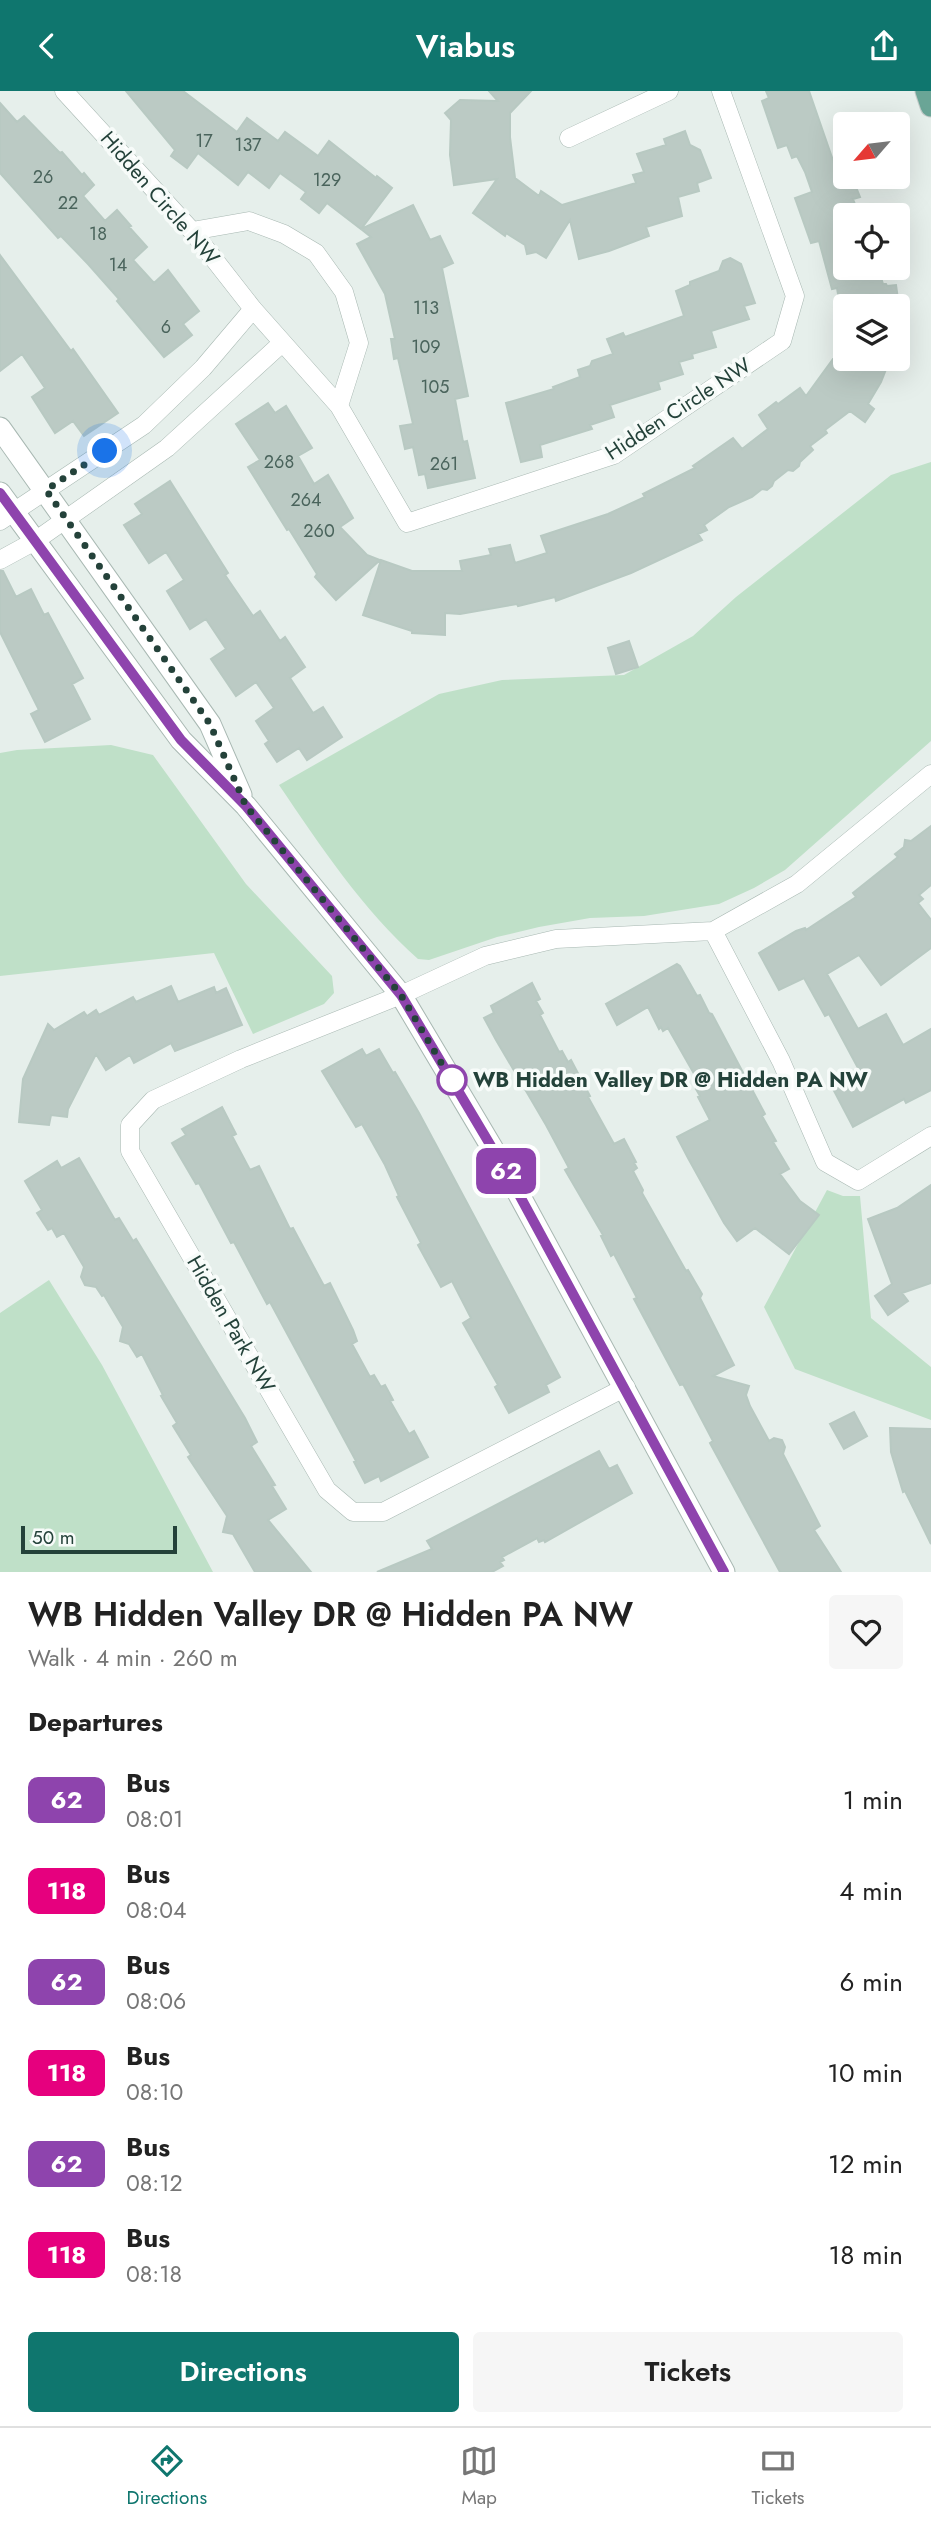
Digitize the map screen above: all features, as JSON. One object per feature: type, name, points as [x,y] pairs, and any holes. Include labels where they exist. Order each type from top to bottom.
[{"type":"main road","points":[[926,91],[931,106]]},
{"type":"street","name":"Hidden Circle NW","points":[[64,91],[192,231],[282,344],[339,407],[407,523],[614,455],[782,341],[796,296],[721,91]]},
{"type":"street","points":[[569,138],[668,91]]},
{"type":"street","points":[[192,231],[248,221],[284,234],[316,253],[344,292],[359,343],[339,407]]},
{"type":"street","points":[[7,517],[144,425],[203,368],[253,309]]},
{"type":"street","points":[[0,560],[35,541],[167,448],[282,344]]},
{"type":"street","points":[[0,428],[210,724],[246,806]]},
{"type":"street","points":[[0,493],[7,517],[35,541],[181,740],[246,806],[401,995],[510,1178],[724,1572]]},
{"type":"street","points":[[931,774],[797,884],[713,931],[781,1061],[825,1162],[858,1181],[931,1136]]},
{"type":"street","name":"Hidden Park NW","points":[[625,1387],[383,1512],[353,1512],[327,1490],[130,1151],[130,1125],[153,1100],[241,1059],[401,995],[485,956],[556,939],[713,931]]},
{"type":"green space","points":[[931,462],[931,741],[785,870],[754,888],[719,904],[644,916],[590,918],[539,927],[497,937],[429,960],[418,959],[360,898],[279,785],[439,694],[502,680],[624,675],[693,636],[736,597],[891,475]]},
{"type":"green space","points":[[111,745],[153,755],[246,884],[332,976],[334,993],[324,1004],[253,1034],[214,953],[0,976],[0,753]]},
{"type":"green space","points":[[827,1190],[843,1196],[860,1196],[871,1318],[931,1367],[931,1420],[795,1369],[764,1307]]},
{"type":"green space","points":[[49,1280],[102,1365],[213,1572],[0,1572],[0,1313]]},
{"type":"building","points":[[126,91],[183,91],[237,132],[247,118],[278,141],[285,132],[318,156],[329,141],[392,188],[361,229],[327,203],[319,213],[301,199],[306,192],[280,173],[269,188],[248,172],[238,185],[198,153],[187,168],[171,156],[175,150]]},
{"type":"building","points":[[489,91],[531,91],[510,113],[510,137],[515,178],[539,196],[541,191],[562,205],[636,183],[633,175],[644,172],[637,154],[666,145],[664,139],[685,131],[690,145],[700,150],[711,178],[697,183],[699,191],[678,197],[682,216],[646,227],[649,236],[579,259],[570,220],[546,258],[536,252],[527,254],[525,245],[506,233],[505,236],[473,213],[497,179],[454,185],[450,155],[451,120],[445,113],[460,100],[498,101]]},
{"type":"building","points":[[766,91],[809,91],[833,160],[833,189],[857,189],[860,197],[853,199],[854,203],[833,203],[833,280],[882,280],[887,286],[896,285],[897,294],[838,294],[837,288],[832,289],[819,241],[811,243],[795,198],[812,192],[797,156],[792,158],[787,145],[778,148],[762,101],[769,98]]},
{"type":"building","points":[[0,103],[17,122],[24,116],[82,175],[84,173],[94,185],[83,196],[105,221],[117,210],[131,226],[129,227],[147,247],[133,260],[154,283],[168,270],[199,311],[183,324],[192,335],[164,357],[88,264],[61,236],[58,238],[0,173]]},
{"type":"building","points":[[413,205],[430,240],[440,236],[453,263],[442,268],[468,396],[455,399],[463,442],[467,441],[475,478],[428,488],[425,474],[419,475],[413,447],[405,449],[400,426],[413,424],[398,358],[394,359],[391,339],[395,339],[385,294],[357,244],[371,237],[361,229]]},
{"type":"building","points":[[0,255],[71,351],[73,349],[118,413],[84,436],[73,421],[55,433],[32,397],[45,388],[22,354],[0,371]]},
{"type":"building","points":[[730,258],[741,264],[755,303],[744,306],[749,319],[711,331],[716,347],[692,354],[693,358],[679,362],[683,374],[658,382],[660,389],[610,405],[614,417],[590,425],[592,429],[540,445],[542,457],[521,462],[506,403],[554,389],[553,387],[580,377],[578,370],[590,366],[592,361],[613,354],[607,339],[623,333],[625,337],[684,316],[676,291],[690,285],[690,282],[719,271],[723,261]]},
{"type":"building","points":[[833,359],[833,371],[885,371],[868,404],[874,409],[865,422],[850,411],[825,430],[827,433],[810,446],[813,450],[793,471],[788,470],[767,490],[762,489],[752,497],[729,507],[704,525],[707,530],[698,534],[702,540],[631,573],[556,601],[555,597],[518,606],[517,604],[460,614],[445,613],[445,635],[412,633],[363,615],[381,560],[412,571],[462,571],[460,561],[491,555],[489,549],[510,545],[515,563],[547,553],[541,536],[608,514],[645,497],[643,494],[695,468],[693,466],[733,438],[742,449],[768,429],[759,415],[800,388],[806,396]]},
{"type":"building","points":[[268,403],[275,413],[286,406],[312,448],[298,456],[314,484],[328,475],[341,497],[353,518],[340,527],[367,555],[380,560],[336,600],[315,577],[317,574],[248,467],[260,460],[236,424]]},
{"type":"building","points":[[170,481],[228,573],[225,575],[253,616],[260,611],[280,641],[285,637],[305,667],[290,678],[313,713],[323,707],[342,737],[307,760],[299,748],[277,762],[265,744],[269,741],[256,721],[274,708],[256,682],[236,696],[211,659],[226,649],[206,619],[190,629],[167,591],[184,580],[166,552],[149,563],[124,525],[142,514],[135,504]]},
{"type":"building","points":[[0,571],[3,571],[16,597],[31,589],[44,615],[48,613],[83,678],[72,684],[90,719],[45,742],[31,714],[39,710],[0,632]]},
{"type":"building","points":[[629,641],[638,667],[616,674],[608,648]]},
{"type":"building","points":[[931,826],[931,885],[919,895],[923,899],[918,903],[931,920],[931,948],[881,985],[859,955],[827,974],[858,1029],[886,1014],[903,1045],[931,1029],[931,1090],[906,1103],[904,1099],[853,1127],[831,1085],[858,1068],[829,1014],[825,1016],[804,978],[779,990],[759,953],[796,931],[806,930],[856,897],[853,893],[898,857],[895,854],[904,847],[905,840],[911,841]]},
{"type":"building","points":[[677,964],[712,1014],[765,1114],[762,1116],[776,1141],[773,1142],[789,1169],[780,1174],[800,1201],[819,1215],[789,1254],[755,1228],[737,1241],[688,1158],[677,1137],[710,1120],[698,1097],[700,1096],[696,1089],[701,1086],[668,1028],[663,1031],[661,1027],[659,1029],[648,1007],[617,1025],[606,1004]]},
{"type":"building","points":[[532,983],[540,999],[536,1001],[543,1013],[540,1015],[559,1052],[562,1051],[568,1062],[571,1060],[614,1144],[624,1139],[636,1162],[634,1163],[637,1168],[633,1171],[642,1193],[702,1294],[700,1298],[734,1365],[713,1376],[749,1386],[746,1395],[750,1406],[769,1441],[774,1438],[782,1440],[785,1447],[783,1454],[820,1526],[814,1530],[841,1572],[780,1572],[710,1443],[713,1441],[683,1384],[680,1385],[634,1299],[637,1298],[614,1254],[611,1256],[601,1236],[603,1235],[565,1170],[569,1168],[484,1018],[494,1013],[491,1006]]},
{"type":"building","points":[[171,986],[178,1002],[214,987],[216,993],[226,988],[242,1025],[175,1051],[171,1043],[134,1063],[130,1055],[106,1070],[96,1054],[68,1109],[67,1117],[51,1115],[49,1125],[19,1122],[23,1079],[48,1024],[54,1030],[84,1012],[87,1016],[96,1010],[99,1015],[133,997],[136,1002]]},
{"type":"building","points":[[362,1049],[366,1056],[379,1049],[393,1073],[395,1072],[560,1377],[546,1385],[549,1392],[509,1413],[495,1387],[498,1385],[463,1323],[471,1318],[452,1281],[441,1287],[418,1245],[421,1243],[397,1197],[399,1196],[385,1165],[362,1124],[356,1127],[322,1071]]},
{"type":"building","points":[[222,1107],[236,1134],[232,1136],[250,1170],[259,1166],[290,1229],[293,1228],[324,1286],[330,1283],[357,1341],[352,1344],[370,1377],[374,1375],[381,1387],[385,1385],[393,1400],[390,1401],[409,1434],[414,1431],[428,1457],[381,1481],[379,1476],[365,1483],[354,1462],[356,1461],[270,1302],[267,1304],[234,1242],[231,1243],[199,1183],[196,1184],[172,1143],[186,1135],[182,1129]]},
{"type":"building","points":[[79,1158],[115,1220],[119,1218],[133,1241],[136,1239],[245,1418],[257,1442],[251,1446],[286,1509],[268,1520],[311,1572],[255,1572],[233,1534],[223,1532],[227,1516],[188,1457],[191,1455],[173,1426],[177,1423],[142,1354],[137,1357],[129,1344],[120,1341],[123,1327],[104,1295],[102,1296],[96,1287],[85,1285],[81,1277],[84,1267],[64,1233],[57,1237],[52,1228],[48,1230],[37,1213],[42,1210],[25,1181],[57,1161],[61,1168]]},
{"type":"building","points":[[931,1185],[931,1283],[902,1293],[908,1301],[888,1315],[875,1296],[892,1284],[868,1219],[897,1208]]},
{"type":"building","points":[[854,1412],[867,1436],[844,1449],[830,1424]]},
{"type":"building","points":[[890,1428],[931,1429],[931,1544],[905,1491],[903,1492],[891,1452]]},
{"type":"building","points":[[599,1451],[609,1469],[617,1465],[632,1493],[545,1542],[539,1542],[537,1538],[502,1557],[504,1560],[500,1562],[503,1566],[492,1572],[377,1572],[432,1549],[427,1541]]},
{"type":"bus line","name":"62","points":[[0,493],[181,740],[246,806],[401,995],[510,1178],[724,1572]]},
{"type":"place","name":"WB Hidden Valley DR @ Hidden PA NW","points":[[452,1080]]},
{"type":"route","points":[[105,451],[46,490],[210,724],[246,806],[401,995],[455,1086],[452,1080]]}]
